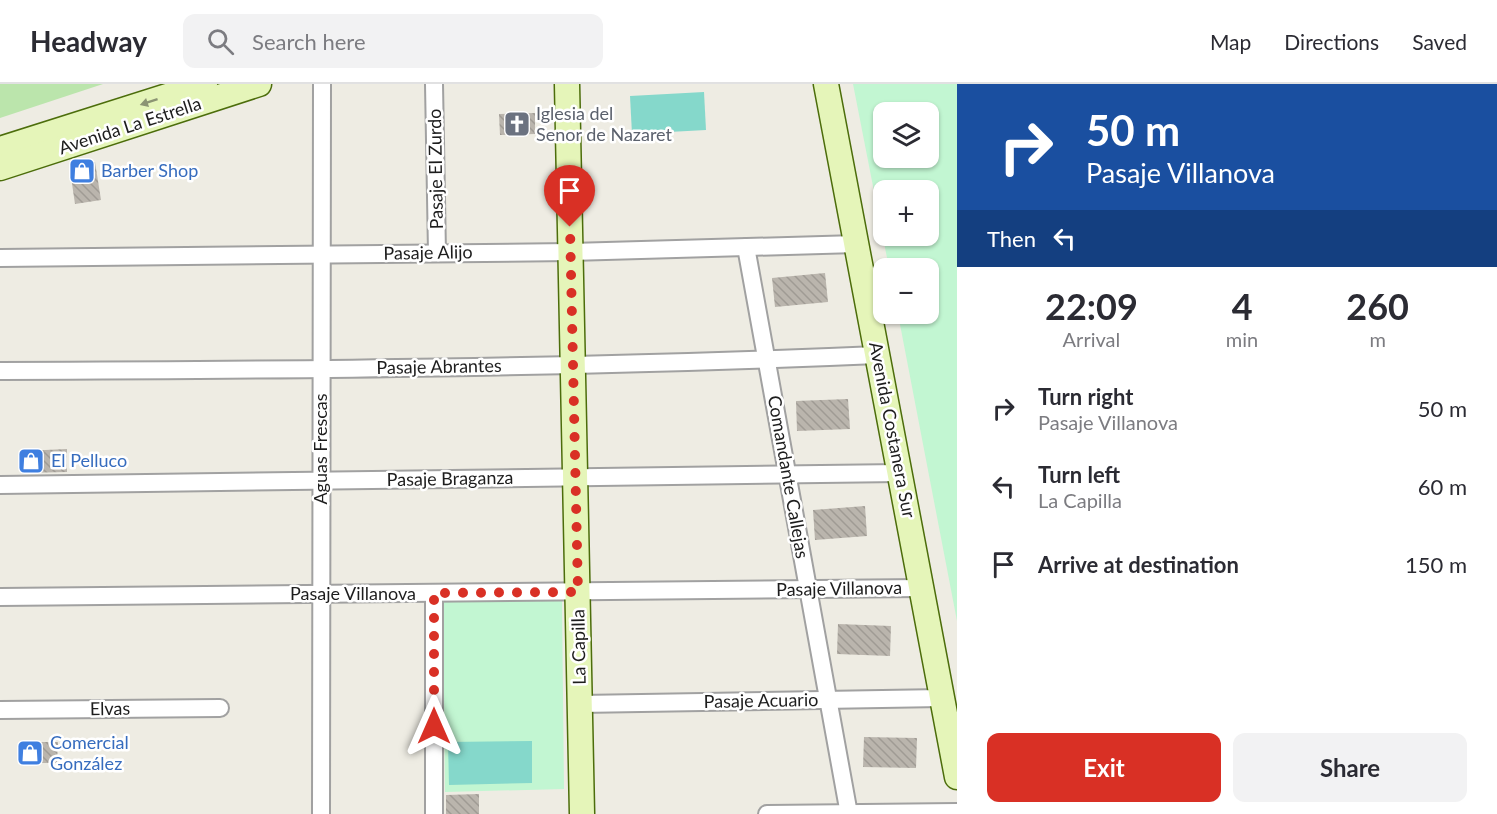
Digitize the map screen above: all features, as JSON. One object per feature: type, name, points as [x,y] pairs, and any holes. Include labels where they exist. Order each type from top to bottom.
[{"type":"main road","name":"Avenida La Estrella","points":[[0,149],[205,84]]},
{"type":"main road","name":"Avenida La Estrella","points":[[0,168],[260,84]]},
{"type":"main road","name":"La Capilla","points":[[567,84],[582,814]]},
{"type":"main road","name":"Avenida Costanera Sur","points":[[826,84],[957,777]]},
{"type":"street","name":"Aguas Frescas","points":[[321,814],[322,84]]},
{"type":"street","name":"Pasaje El Zurdo","points":[[434,84],[437,253]]},
{"type":"street","name":"Pasaje Alijo","points":[[0,258],[571,252],[857,244]]},
{"type":"street","name":"Comandante Callejas","points":[[746,247],[849,814]]},
{"type":"street","name":"Pasaje Abrantes","points":[[0,371],[573,365],[878,355]]},
{"type":"street","name":"Pasaje Braganza","points":[[0,484],[900,473]]},
{"type":"street","name":"Pasaje Villanova","points":[[0,597],[921,588]]},
{"type":"street","points":[[434,593],[434,814]]},
{"type":"street","name":"Pasaje Acuario","points":[[580,704],[942,698]]},
{"type":"street","name":"Elvas","points":[[0,710],[220,708]]},
{"type":"street","points":[[767,814],[957,812]]},
{"type":"green space","points":[[0,84],[103,84],[0,118]]},
{"type":"green space","points":[[853,84],[957,84],[957,621],[900,324],[939,324],[939,258],[887,258],[885,246],[939,246],[939,180],[873,180],[873,186]]},
{"type":"green space","points":[[443,600],[562,601],[564,789],[445,792]]},
{"type":"shaded area","points":[[704,92],[706,130],[632,134],[630,96]]},
{"type":"shaded area","points":[[532,741],[532,783],[449,785],[448,742]]},
{"type":"building","name":"Iglesia del Senor de Nazaret","points":[[535,113],[535,134],[500,135],[499,114]]},
{"type":"building","points":[[95,162],[101,200],[75,204],[70,170]]},
{"type":"building","points":[[825,273],[828,302],[775,307],[772,278]]},
{"type":"building","points":[[848,399],[850,429],[797,431],[796,401]]},
{"type":"building","points":[[67,449],[67,472],[23,473],[23,451]]},
{"type":"building","points":[[865,506],[867,536],[815,540],[813,510]]},
{"type":"building","points":[[838,624],[891,626],[890,656],[837,654]]},
{"type":"building","points":[[864,737],[917,738],[916,768],[863,767]]},
{"type":"building","points":[[25,742],[58,742],[57,763],[25,763]]},
{"type":"building","points":[[479,794],[479,814],[446,814],[446,795]]},
{"type":"place","name":"Iglesia del Senor de Nazaret","points":[[517,124]]},
{"type":"place","name":"Barber Shop","points":[[82,171]]},
{"type":"place","name":"El Pelluco","points":[[31,461]]},
{"type":"place","name":"Comercial González","points":[[30,753]]},
{"type":"route","points":[[434,726],[434,593],[578,592],[570,227]]}]
